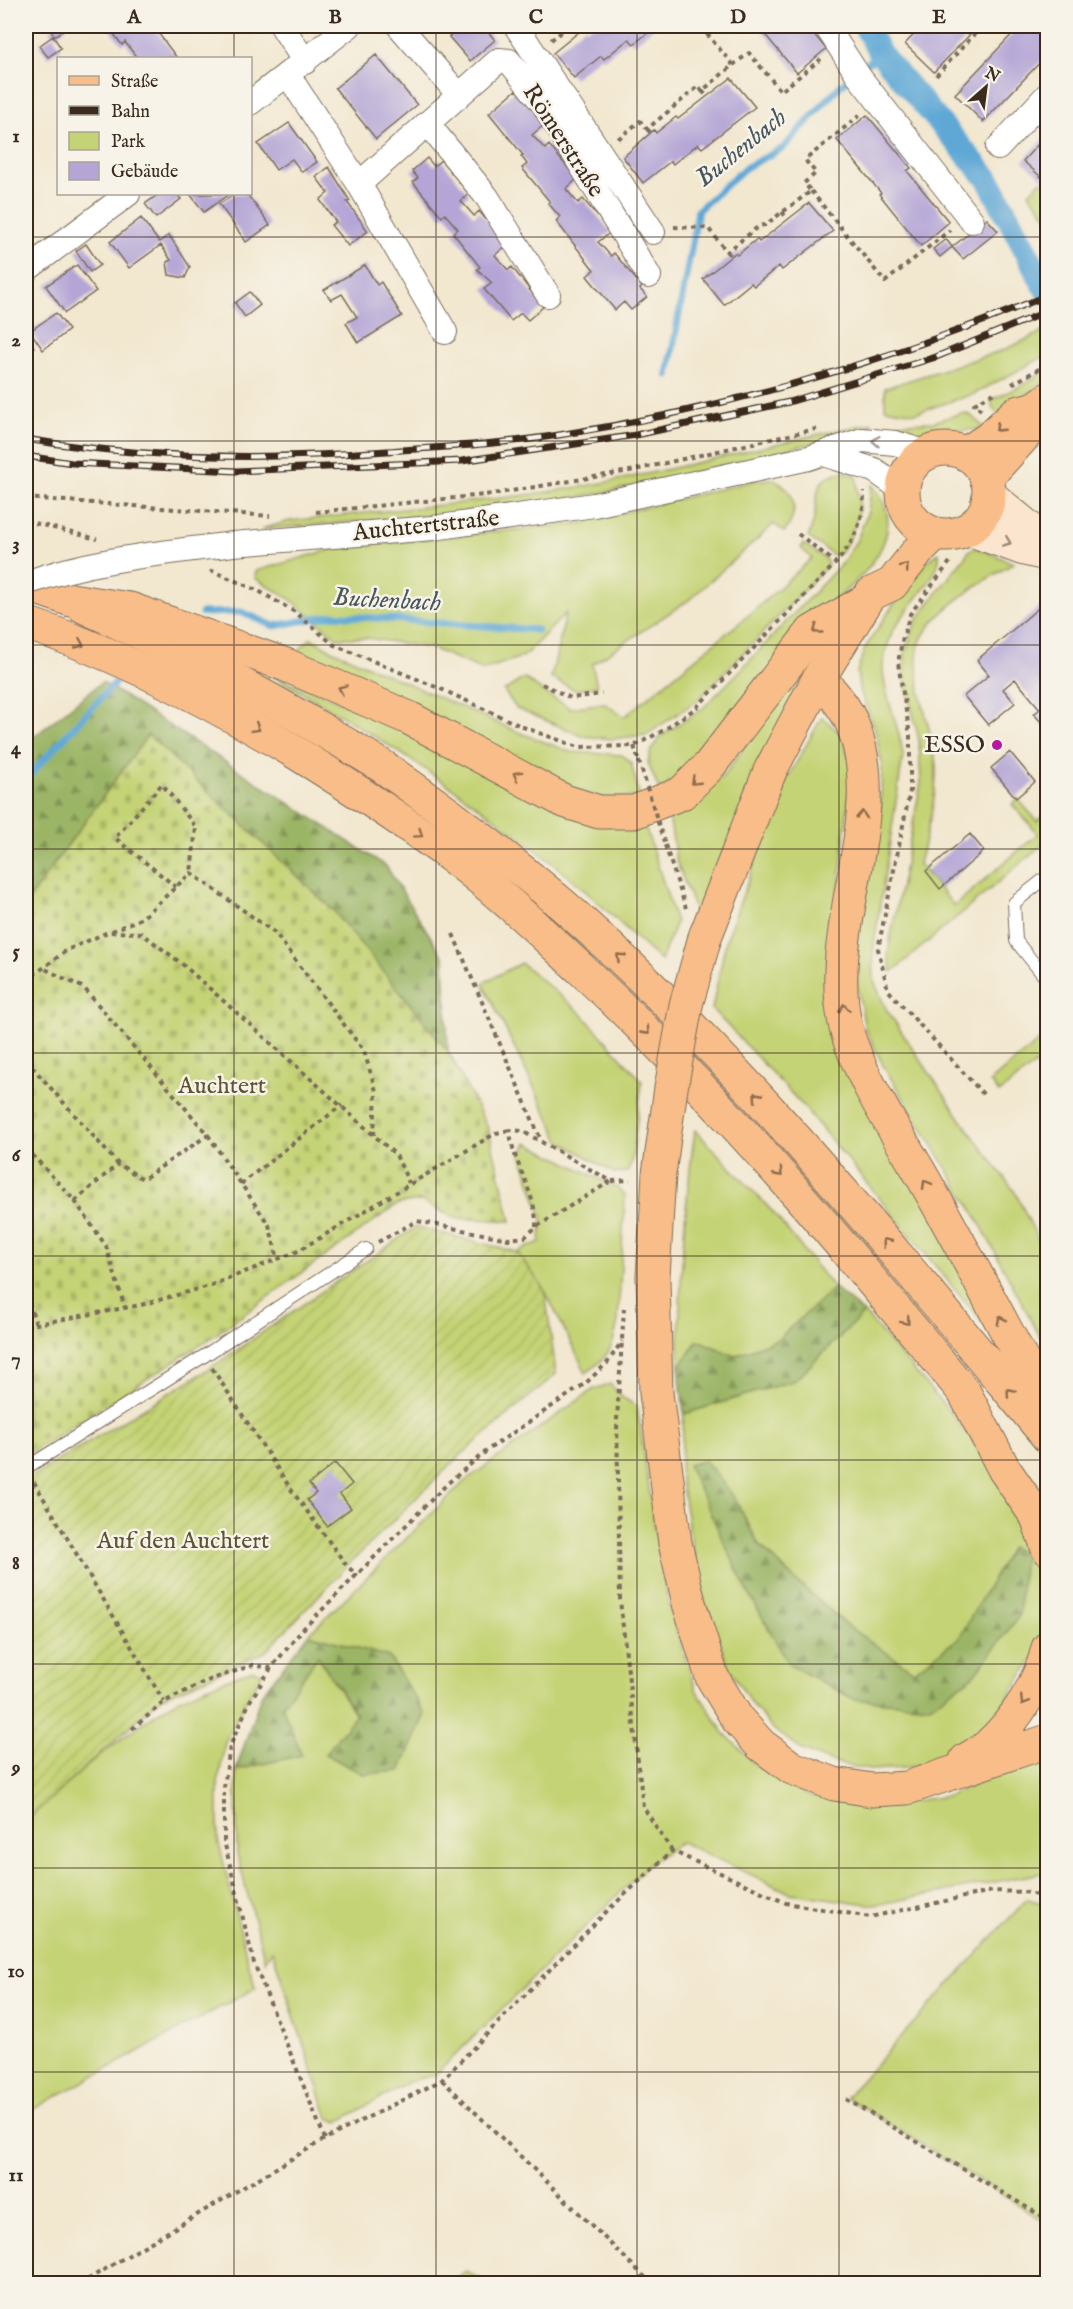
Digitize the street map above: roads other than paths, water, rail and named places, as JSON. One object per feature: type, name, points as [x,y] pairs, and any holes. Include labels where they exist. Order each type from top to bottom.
[{"type":"main road","points":[[965,454],[988,438],[1016,413],[1042,403]]},
{"type":"main road","points":[[1042,403],[1033,426],[988,487],[983,514],[934,520],[899,537],[876,571],[869,597],[819,678],[770,771],[697,927],[671,1088],[644,1177],[653,1277],[656,1393],[675,1543],[689,1604],[712,1677],[738,1720],[761,1745],[792,1768],[834,1784],[872,1790],[907,1788],[1047,1741]]},
{"type":"main road","points":[[934,520],[908,470],[928,453],[948,449],[965,454],[978,464],[988,487]]},
{"type":"main road","points":[[26,583],[71,600],[181,651],[259,692],[382,766],[490,845],[564,906],[645,981],[745,1083],[871,1224],[1047,1437]]},
{"type":"main road","points":[[71,600],[130,609],[286,665],[408,718],[564,801],[599,812],[634,812],[682,793],[709,766],[812,632],[869,597]]},
{"type":"main road","points":[[26,623],[54,632],[164,680],[249,724],[363,795],[468,869],[621,1006],[729,1116],[839,1240],[1047,1497]]},
{"type":"main road","points":[[819,678],[831,691],[853,725],[864,765],[862,820],[843,928],[842,984],[846,1027],[863,1073],[975,1271],[1047,1410]]},
{"type":"main road","points":[[964,1392],[1004,1469],[1037,1517],[1047,1549]]},
{"type":"main road","points":[[939,1777],[989,1745],[1026,1702],[1046,1657],[1047,1648]]},
{"type":"street","points":[[282,26],[296,69],[359,184],[445,332]]},
{"type":"street","points":[[252,102],[349,26]]},
{"type":"street","points":[[399,26],[459,95]]},
{"type":"street","name":"Römerstraße","points":[[516,26],[653,232]]},
{"type":"street","points":[[844,53],[878,101],[972,221]]},
{"type":"street","name":"Römerstraße","points":[[359,184],[499,60],[508,60],[544,105],[649,276]]},
{"type":"street","points":[[998,148],[1047,94]]},
{"type":"street","points":[[427,123],[487,197],[548,295]]},
{"type":"street","points":[[26,270],[127,195]]},
{"type":"street","name":"Auchtertstraße","points":[[26,583],[128,558],[233,544],[433,528],[594,505],[824,454],[862,440],[896,443],[928,453]]},
{"type":"street","points":[[824,454],[874,470],[934,520],[1008,541],[1024,549],[1047,554]]},
{"type":"street","points":[[988,487],[1036,534],[1047,554]]},
{"type":"lane","points":[[1047,876],[1014,903],[1016,941],[1047,981]]},
{"type":"lane","points":[[28,1472],[366,1249]]},
{"type":"waterway","points":[[865,26],[880,53],[988,179],[1048,293]]},
{"type":"waterway","name":"Buchenbach","points":[[668,375],[698,210],[745,168],[783,148],[839,87],[880,53]]},
{"type":"waterway","name":"Buchenbach","points":[[202,613],[241,612],[274,626],[333,615],[537,630]]},
{"type":"waterway","name":"Buchenbach","points":[[26,779],[114,684]]},
{"type":"railway","points":[[26,439],[70,446],[160,454],[297,456],[473,445],[538,438],[684,411],[808,380],[929,341],[1048,295]]},
{"type":"railway","points":[[26,456],[72,463],[237,471],[462,461],[636,435],[789,402],[936,357],[1048,311]]},
{"type":"place","name":"ESSO","points":[[997,745]]},
{"type":"park label","name":"Auchtert","points":[[222,1086]]},
{"type":"park label","name":"Auf den Auchtert","points":[[183,1541]]}]
